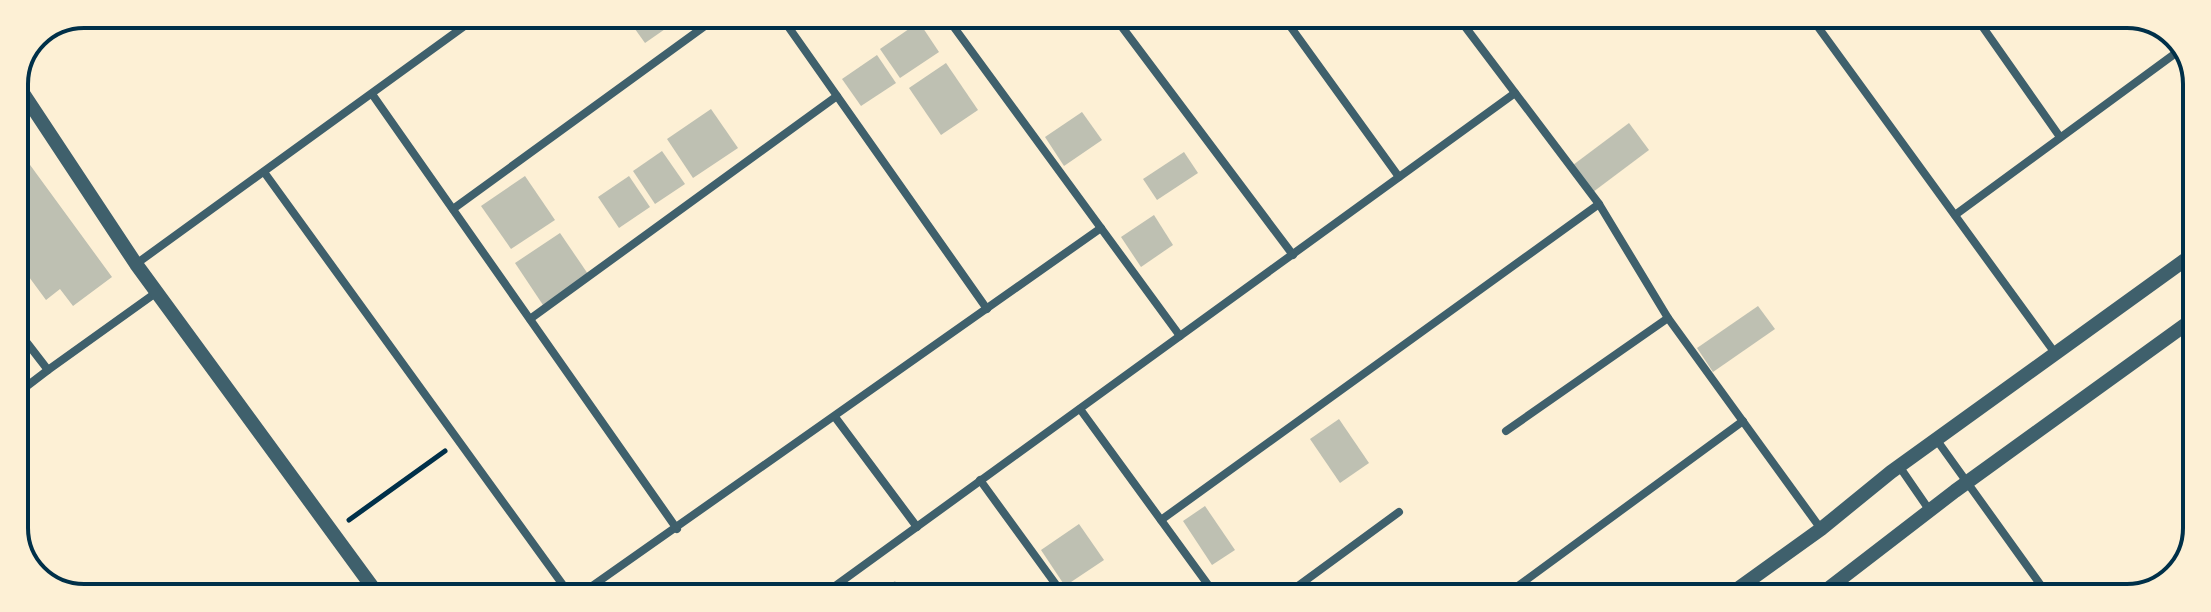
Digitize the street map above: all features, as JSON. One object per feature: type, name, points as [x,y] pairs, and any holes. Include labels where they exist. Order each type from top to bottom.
[{"type":"street","points":[[136,264],[462,28]]},
{"type":"street","points":[[453,209],[702,28]]},
{"type":"street","points":[[789,28],[987,309]]},
{"type":"street","points":[[955,28],[1180,336]]},
{"type":"street","points":[[1123,28],[1293,255]]},
{"type":"street","points":[[1291,28],[1399,177]]},
{"type":"street","points":[[1466,28],[1599,204],[1668,318],[1821,529]]},
{"type":"street","points":[[1819,28],[2055,353]]},
{"type":"street","points":[[1983,28],[2060,137]]},
{"type":"street","points":[[1955,215],[2174,54]]},
{"type":"street","points":[[838,584],[1515,93]]},
{"type":"street","points":[[372,94],[677,529]]},
{"type":"street","points":[[530,319],[837,96]]},
{"type":"street","points":[[28,101],[136,264],[370,584]]},
{"type":"street","points":[[264,172],[562,584]]},
{"type":"street","points":[[1161,520],[1599,204]]},
{"type":"street","points":[[596,584],[1101,228]]},
{"type":"street","points":[[1744,584],[1821,529],[1899,466],[2183,261]]},
{"type":"street","points":[[28,385],[157,292]]},
{"type":"street","points":[[1506,431],[1668,318]]},
{"type":"street","points":[[1834,584],[1967,483],[2183,326]]},
{"type":"street","points":[[28,344],[48,370]]},
{"type":"street","points":[[1080,409],[1208,584]]},
{"type":"street","points":[[835,417],[917,527]]},
{"type":"street","points":[[1521,584],[1743,421]]},
{"type":"street","points":[[1936,439],[2040,584]]},
{"type":"street","points":[[1899,466],[1930,511]]},
{"type":"street","points":[[980,480],[1056,584]]},
{"type":"street","points":[[1301,584],[1399,512]]},
{"type":"path","points":[[332,532],[458,441]]},
{"type":"building","points":[[634,28],[667,28],[645,43]]},
{"type":"building","points":[[910,28],[923,28],[939,52],[900,78],[880,49]]},
{"type":"building","points":[[877,55],[896,83],[861,106],[842,79]]},
{"type":"building","points":[[946,63],[978,110],[941,135],[909,88]]},
{"type":"building","points":[[711,109],[738,148],[693,178],[667,139]]},
{"type":"building","points":[[1082,112],[1102,140],[1064,166],[1045,137]]},
{"type":"building","points":[[1629,123],[1649,150],[1593,192],[1573,165]]},
{"type":"building","points":[[662,151],[685,184],[655,204],[633,171]]},
{"type":"building","points":[[1184,152],[1198,173],[1157,200],[1143,179]]},
{"type":"building","points":[[28,162],[112,277],[73,306],[60,289],[46,300],[28,276]]},
{"type":"building","points":[[525,176],[555,220],[511,249],[481,206]]},
{"type":"building","points":[[629,176],[650,207],[619,228],[598,197]]},
{"type":"building","points":[[1154,215],[1173,245],[1141,267],[1121,237]]},
{"type":"building","points":[[560,233],[588,274],[543,305],[515,263]]},
{"type":"building","points":[[1758,306],[1775,329],[1713,372],[1697,348]]},
{"type":"building","points":[[1339,419],[1369,463],[1340,483],[1310,439]]},
{"type":"building","points":[[1205,506],[1235,550],[1212,565],[1183,521]]},
{"type":"building","points":[[1079,524],[1104,560],[1064,584],[1041,550]]}]
